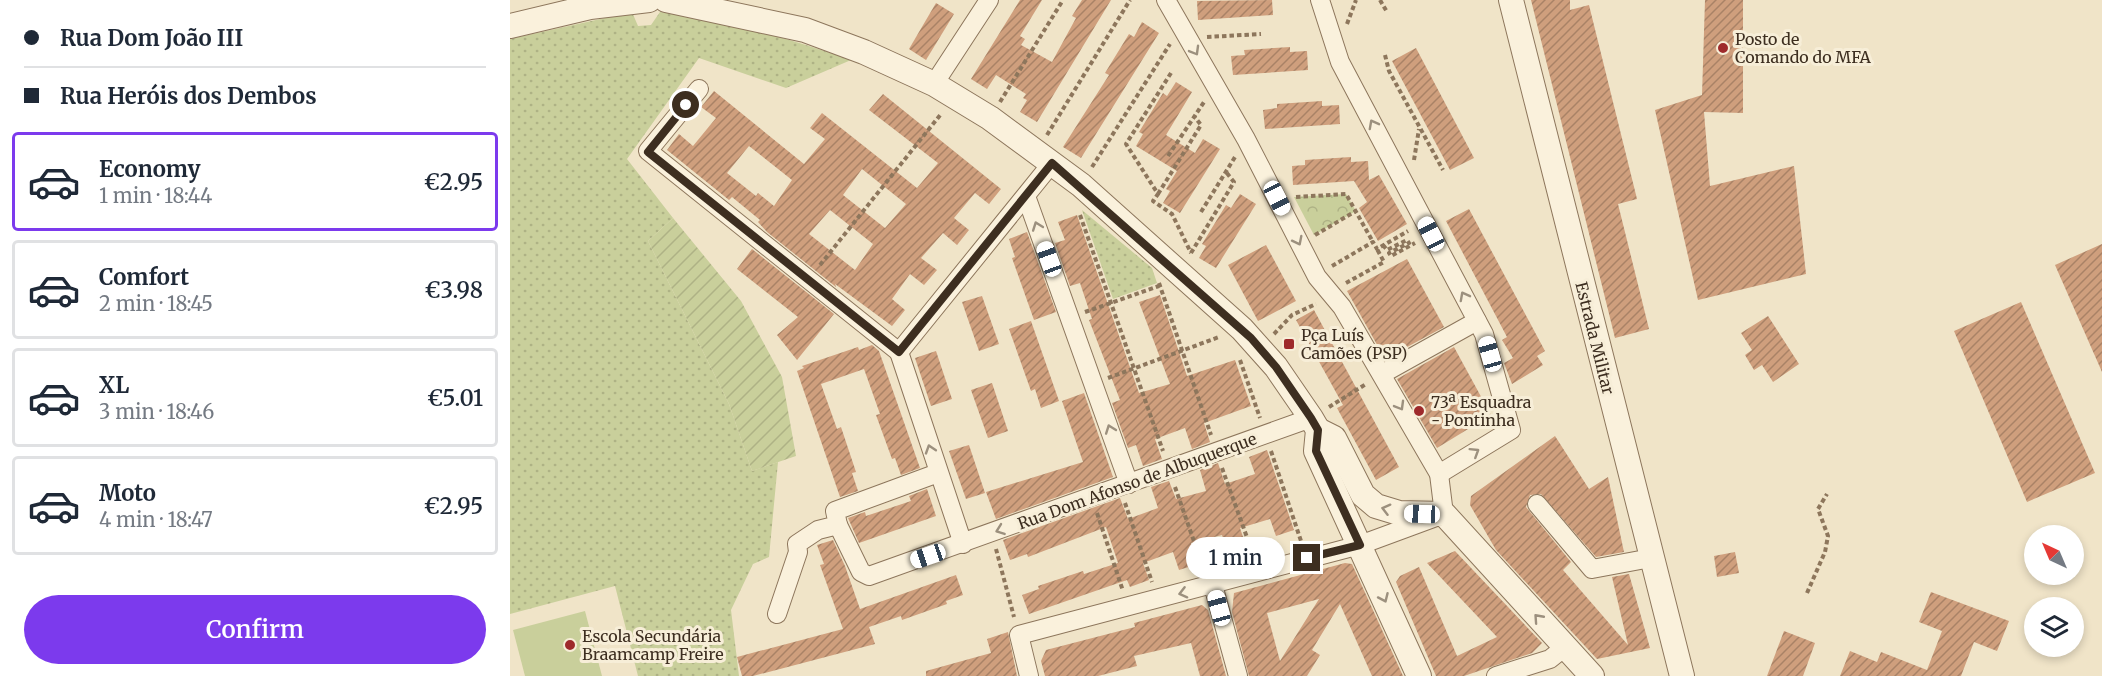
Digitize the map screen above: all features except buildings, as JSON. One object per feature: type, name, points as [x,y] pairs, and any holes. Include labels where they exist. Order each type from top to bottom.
[{"type":"street","points":[[510,26],[590,7],[649,0]]},
{"type":"street","points":[[666,0],[750,16],[805,30],[864,52],[934,84],[990,118],[1186,264],[1242,329],[1261,347],[1314,424],[1334,438],[1363,495],[1376,506],[1399,513],[1444,514]]},
{"type":"street","points":[[934,84],[989,0]]},
{"type":"street","points":[[1166,0],[1336,291],[1342,307],[1439,474],[1444,514],[1592,676]]},
{"type":"street","points":[[1320,0],[1340,62],[1484,334],[1512,430],[1439,474]]},
{"type":"street","name":"Estrada Militar","points":[[1511,0],[1682,676]]},
{"type":"street","points":[[699,89],[648,152],[899,352],[963,544]]},
{"type":"street","points":[[899,352],[1026,196],[1044,157]]},
{"type":"street","points":[[1026,196],[1094,383],[1125,486]]},
{"type":"street","points":[[1382,374],[1477,321]]},
{"type":"street","points":[[1314,424],[1316,451],[1419,676]]},
{"type":"street","name":"Rua Dom Afonso de Albuquerque","points":[[837,525],[861,572],[868,576],[1217,452],[1314,424]]},
{"type":"street","points":[[777,614],[798,552],[797,544],[818,530],[837,525],[835,511],[938,473]]},
{"type":"street","points":[[1537,504],[1592,569],[1651,558]]},
{"type":"street","points":[[1029,676],[1019,635],[1211,586],[1258,570],[1360,545],[1444,514]]},
{"type":"street","points":[[1211,586],[1238,676]]},
{"type":"street","points":[[1496,676],[1550,659],[1565,647]]},
{"type":"path","points":[[990,118],[1064,0]]},
{"type":"path","points":[[1044,157],[1130,0]]},
{"type":"path","points":[[1380,0],[1387,12]]},
{"type":"path","points":[[1081,185],[1185,32],[1261,34]]},
{"type":"path","points":[[1385,55],[1389,71],[1443,170]]},
{"type":"path","points":[[1158,194],[1126,144],[1171,72]]},
{"type":"path","points":[[1168,156],[1215,85]]},
{"type":"path","points":[[1186,264],[1172,214],[1153,201],[1201,125],[1194,116]]},
{"type":"path","points":[[835,247],[936,119]]},
{"type":"path","points":[[1201,212],[1246,139]]},
{"type":"path","points":[[1186,264],[1234,182],[1226,172]]},
{"type":"path","points":[[1261,347],[1292,315],[1384,262],[1346,194],[1294,197],[1299,207]]},
{"type":"path","points":[[1314,235],[1356,211]]},
{"type":"path","points":[[1079,212],[1211,586]]},
{"type":"path","points":[[1309,226],[1320,246]]},
{"type":"path","points":[[1383,245],[1387,250],[1407,240],[1409,243],[1389,253],[1391,256],[1431,234]]},
{"type":"path","points":[[1377,249],[1392,239]]},
{"type":"path","points":[[1324,272],[1373,242]]},
{"type":"path","points":[[1326,256],[1324,272],[1336,291]]},
{"type":"path","points":[[1089,310],[1159,286],[1258,570]]},
{"type":"path","points":[[1094,383],[1242,329]]},
{"type":"path","points":[[1314,424],[1382,374]]},
{"type":"path","points":[[1125,486],[1158,599]]},
{"type":"path","points":[[1807,593],[1825,552],[1828,536],[1818,509],[1827,494]]},
{"type":"path","points":[[1092,498],[1129,607]]},
{"type":"path","points":[[992,533],[1019,635]]},
{"type":"green space","points":[[632,12],[638,26],[651,25],[660,12],[685,15],[757,31],[851,60],[786,88],[699,58],[627,159],[673,218],[648,241],[729,404],[752,471],[778,462],[769,557],[753,564],[731,610],[739,676],[638,676],[615,586],[510,614],[510,39]]},
{"type":"green space","points":[[1346,194],[1356,211],[1314,235],[1294,197]]},
{"type":"green space","points":[[1082,210],[1152,268],[1157,283],[1113,299]]},
{"type":"green space","points":[[673,218],[741,301],[782,377],[796,456],[752,471],[729,404],[648,241]]},
{"type":"green space","points":[[585,611],[602,676],[525,676],[513,630]]},
{"type":"place","name":"Posto de Comando do MFA","points":[[1723,48]]},
{"type":"place","name":"Pça Luís Camões (PSP)","points":[[1289,344]]},
{"type":"place","name":"73ª Esquadra - Pontinha","points":[[1419,411]]},
{"type":"place","name":"Escola Secundária Braamcamp Freire","points":[[570,645]]},
{"type":"route","points":[[686,105],[648,152],[899,352],[1052,163],[1081,185],[1261,347],[1311,418],[1318,430],[1316,451],[1360,545],[1307,558]]}]
